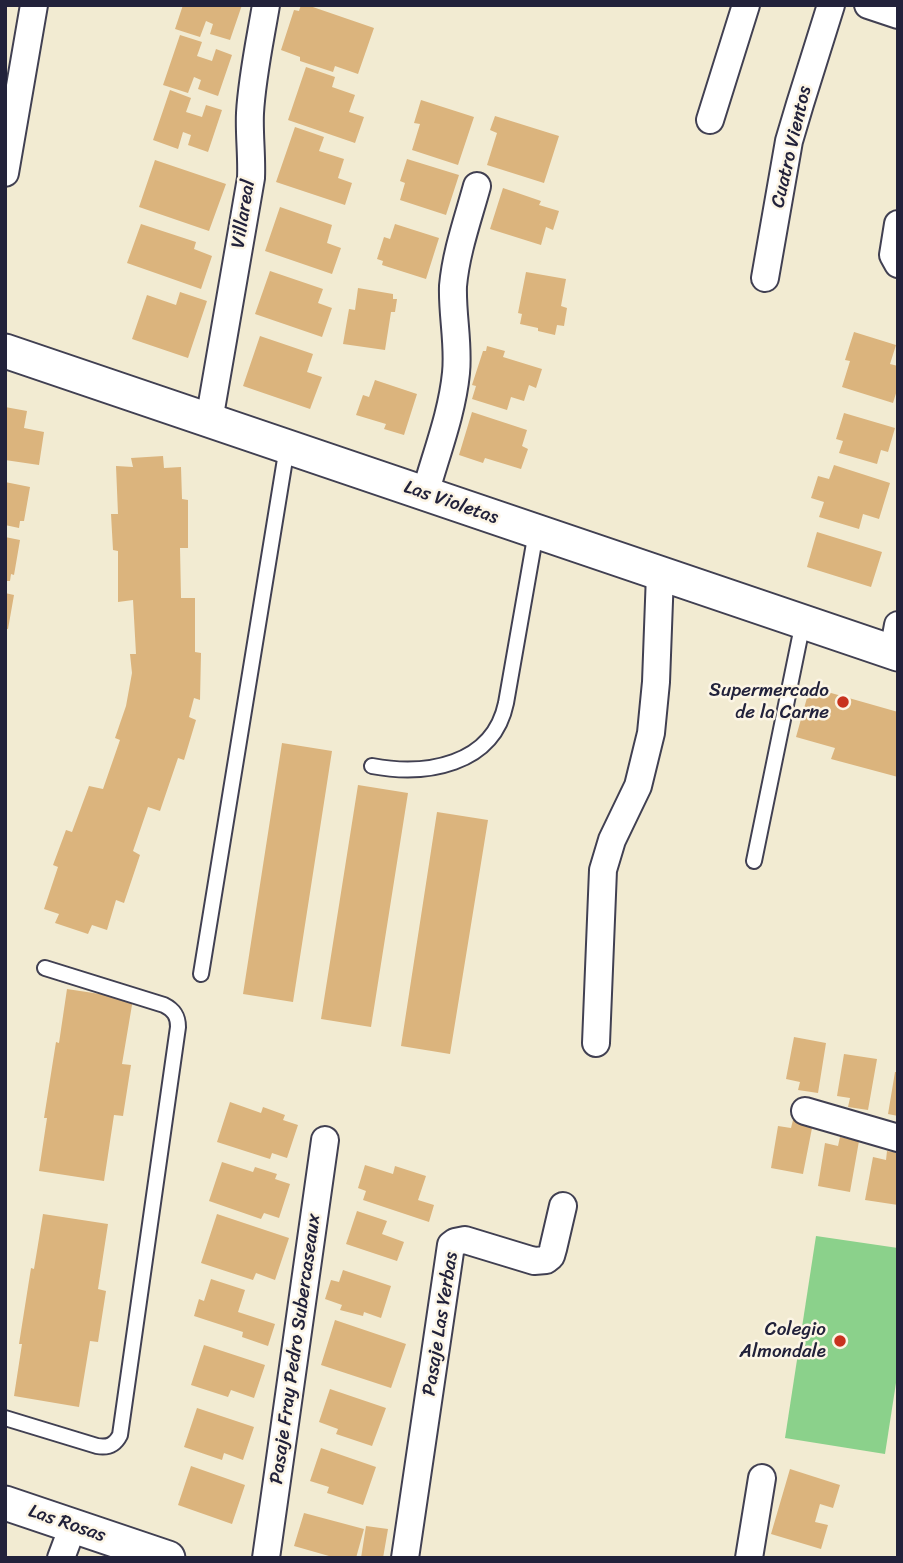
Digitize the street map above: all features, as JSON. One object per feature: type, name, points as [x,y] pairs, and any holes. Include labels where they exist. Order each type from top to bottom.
[{"type":"street","points":[[5,173],[34,5]]},
{"type":"street","name":"Villareal","points":[[209,421],[251,178],[250,113],[266,5]]},
{"type":"street","points":[[710,121],[746,5]]},
{"type":"street","points":[[868,5],[898,15]]},
{"type":"street","name":"Cuatro Vientos","points":[[765,278],[789,141],[829,12]]},
{"type":"street","points":[[425,494],[449,411],[456,375],[454,275],[477,186]]},
{"type":"street","points":[[898,224],[894,255],[898,264]]},
{"type":"street","name":"Las Violetas","points":[[5,351],[803,622],[896,644]]},
{"type":"street","points":[[596,1043],[603,870],[611,840],[638,786],[651,733],[660,574]]},
{"type":"street","points":[[805,1111],[898,1139]]},
{"type":"street","name":"Pasaje Fray Pedro Subercaseaux","points":[[266,1558],[325,1140]]},
{"type":"street","name":"Pasaje Las Yerbas","points":[[405,1558],[452,1245],[465,1240],[534,1261],[546,1261],[551,1256],[563,1206]]},
{"type":"street","points":[[749,1558],[762,1478]]},
{"type":"street","name":"Las Rosas","points":[[5,1503],[168,1558]]},
{"type":"street","points":[[61,1558],[73,1526]]},
{"type":"lane","points":[[201,974],[287,447]]},
{"type":"lane","points":[[372,766],[396,771],[443,766],[475,751],[497,728],[506,703],[536,532]]},
{"type":"lane","points":[[754,861],[803,622]]},
{"type":"lane","points":[[5,1418],[97,1446],[113,1445],[120,1435],[178,1027],[176,1014],[164,1005],[45,968]]},
{"type":"green space","name":"Colegio Almondale","points":[[816,1236],[898,1248],[898,1370],[885,1454],[785,1438]]},
{"type":"building","points":[[183,5],[242,5],[230,40],[210,34],[213,24],[206,21],[200,37],[175,29]]},
{"type":"building","points":[[301,5],[374,28],[358,74],[335,66],[333,72],[300,61],[300,57],[281,50],[294,10],[299,11]]},
{"type":"building","points":[[180,35],[202,42],[197,56],[212,61],[216,49],[232,55],[218,96],[198,89],[201,80],[194,77],[188,93],[163,85]]},
{"type":"building","points":[[306,67],[335,77],[332,87],[355,95],[349,112],[364,117],[355,143],[288,120]]},
{"type":"building","points":[[170,90],[191,98],[186,112],[202,117],[206,105],[222,110],[208,152],[188,145],[191,135],[183,132],[178,149],[153,140]]},
{"type":"building","points":[[421,100],[474,117],[458,165],[412,150],[420,124],[414,123]]},
{"type":"building","points":[[495,116],[559,136],[544,183],[487,165],[497,133],[490,130]]},
{"type":"building","points":[[295,127],[324,137],[319,151],[344,159],[338,178],[352,183],[345,205],[276,182]]},
{"type":"building","points":[[407,159],[459,175],[446,215],[400,200],[405,183],[400,181]]},
{"type":"building","points":[[155,160],[226,184],[209,231],[139,207]]},
{"type":"building","points":[[503,188],[541,201],[539,205],[559,211],[553,230],[546,227],[541,245],[490,229]]},
{"type":"building","points":[[280,207],[332,225],[327,243],[341,248],[332,274],[265,251]]},
{"type":"building","points":[[141,224],[196,242],[194,249],[212,256],[201,289],[127,263]]},
{"type":"building","points":[[395,224],[439,238],[426,279],[382,265],[383,261],[377,259],[384,237],[390,239]]},
{"type":"building","points":[[270,271],[323,289],[318,303],[332,308],[322,337],[255,314]]},
{"type":"building","points":[[526,272],[566,279],[561,306],[567,308],[564,326],[557,325],[555,335],[520,324],[522,314],[518,313]]},
{"type":"building","points":[[358,288],[393,294],[393,299],[397,299],[395,312],[391,312],[385,350],[343,344],[349,309],[355,310]]},
{"type":"building","points":[[180,292],[207,301],[188,358],[132,339],[147,295],[176,305]]},
{"type":"building","points":[[854,332],[896,345],[890,364],[898,366],[898,387],[893,403],[842,387],[850,361],[845,360]]},
{"type":"building","points":[[260,336],[313,354],[307,372],[322,377],[310,409],[243,386]]},
{"type":"building","points":[[487,346],[505,351],[503,357],[542,369],[536,388],[529,385],[524,401],[511,397],[507,410],[472,399],[476,386],[472,385]]},
{"type":"building","points":[[375,380],[417,394],[404,435],[384,429],[386,424],[356,415],[363,395],[369,397]]},
{"type":"building","points":[[5,407],[27,411],[24,428],[44,432],[39,465],[5,460]]},
{"type":"building","points":[[472,412],[527,430],[522,446],[528,449],[521,469],[485,458],[483,463],[459,455]]},
{"type":"building","points":[[844,413],[895,428],[888,452],[881,450],[877,464],[839,453],[843,441],[836,439]]},
{"type":"building","points":[[163,456],[164,468],[181,467],[182,499],[188,500],[188,548],[180,548],[181,598],[195,598],[195,652],[201,653],[200,700],[194,698],[189,717],[196,720],[184,760],[178,758],[160,811],[148,807],[133,851],[140,855],[124,903],[116,900],[107,930],[92,925],[88,934],[55,923],[59,914],[44,909],[58,867],[53,865],[66,830],[72,832],[89,786],[103,789],[120,740],[115,738],[126,706],[132,673],[130,654],[136,654],[133,600],[118,602],[118,551],[113,550],[111,514],[118,514],[116,466],[133,467],[131,458]]},
{"type":"building","points":[[834,465],[890,483],[879,519],[863,514],[859,529],[819,517],[824,502],[811,498],[818,476],[829,479]]},
{"type":"building","points":[[5,482],[30,487],[24,521],[20,521],[19,528],[5,525]]},
{"type":"building","points":[[817,532],[882,552],[871,587],[807,567]]},
{"type":"building","points":[[5,537],[20,540],[14,575],[11,574],[10,581],[5,581]]},
{"type":"building","points":[[5,593],[14,595],[8,629],[5,629]]},
{"type":"building","points":[[810,687],[898,712],[898,777],[831,759],[835,748],[796,737]]},
{"type":"building","points":[[282,743],[332,751],[293,1002],[243,994]]},
{"type":"building","points":[[358,785],[408,793],[371,1027],[321,1019]]},
{"type":"building","points":[[437,812],[488,820],[450,1054],[401,1046]]},
{"type":"building","points":[[67,989],[133,999],[122,1064],[131,1065],[123,1116],[114,1115],[104,1181],[39,1171],[47,1118],[44,1118]]},
{"type":"building","points":[[794,1037],[826,1043],[818,1093],[798,1090],[800,1082],[786,1079]]},
{"type":"building","points":[[844,1054],[877,1059],[868,1110],[848,1107],[850,1098],[837,1096]]},
{"type":"building","points":[[895,1072],[898,1072],[898,1116],[888,1114]]},
{"type":"building","points":[[230,1102],[261,1113],[263,1107],[285,1115],[283,1120],[298,1125],[287,1158],[272,1153],[270,1159],[217,1142]]},
{"type":"building","points":[[793,1120],[813,1123],[803,1174],[771,1168],[778,1126],[791,1128]]},
{"type":"building","points":[[840,1137],[859,1141],[850,1192],[818,1186],[825,1143],[838,1146]]},
{"type":"building","points":[[887,1151],[898,1153],[898,1205],[865,1200],[873,1157],[886,1160]]},
{"type":"building","points":[[222,1162],[253,1172],[255,1167],[277,1174],[275,1179],[290,1184],[279,1218],[264,1213],[261,1219],[209,1201]]},
{"type":"building","points":[[365,1165],[393,1174],[395,1166],[426,1176],[418,1200],[434,1205],[429,1222],[363,1200],[366,1191],[358,1188]]},
{"type":"building","points":[[357,1211],[387,1221],[382,1234],[404,1242],[397,1261],[346,1244]]},
{"type":"building","points":[[43,1214],[108,1224],[98,1289],[106,1291],[98,1342],[90,1341],[79,1407],[14,1396],[31,1268],[34,1269]]},
{"type":"building","points":[[217,1214],[289,1238],[275,1280],[256,1273],[253,1280],[201,1263]]},
{"type":"building","points":[[343,1270],[391,1286],[381,1318],[364,1312],[363,1316],[340,1310],[342,1305],[325,1299],[331,1280],[339,1282]]},
{"type":"building","points":[[211,1279],[245,1290],[238,1312],[275,1324],[268,1346],[242,1337],[243,1332],[194,1316],[199,1299],[204,1301]]},
{"type":"building","points":[[335,1320],[406,1344],[391,1388],[321,1365]]},
{"type":"building","points":[[204,1345],[265,1365],[254,1398],[231,1390],[228,1397],[191,1385]]},
{"type":"building","points":[[330,1389],[386,1408],[372,1446],[336,1434],[338,1429],[319,1422]]},
{"type":"building","points":[[197,1408],[254,1427],[243,1460],[224,1453],[222,1460],[184,1447]]},
{"type":"building","points":[[321,1448],[376,1467],[363,1505],[327,1493],[329,1487],[310,1481]]},
{"type":"building","points":[[191,1466],[245,1485],[232,1524],[178,1505]]},
{"type":"building","points":[[790,1469],[840,1485],[833,1508],[820,1504],[815,1522],[828,1525],[821,1549],[771,1534]]},
{"type":"building","points":[[304,1513],[364,1529],[356,1558],[336,1558],[294,1546]]},
{"type":"building","points":[[366,1526],[388,1529],[383,1558],[361,1558]]},
{"type":"place","name":"Supermercado de la Carne","points":[[843,702]]},
{"type":"place","name":"Colegio Almondale","points":[[840,1341]]}]
